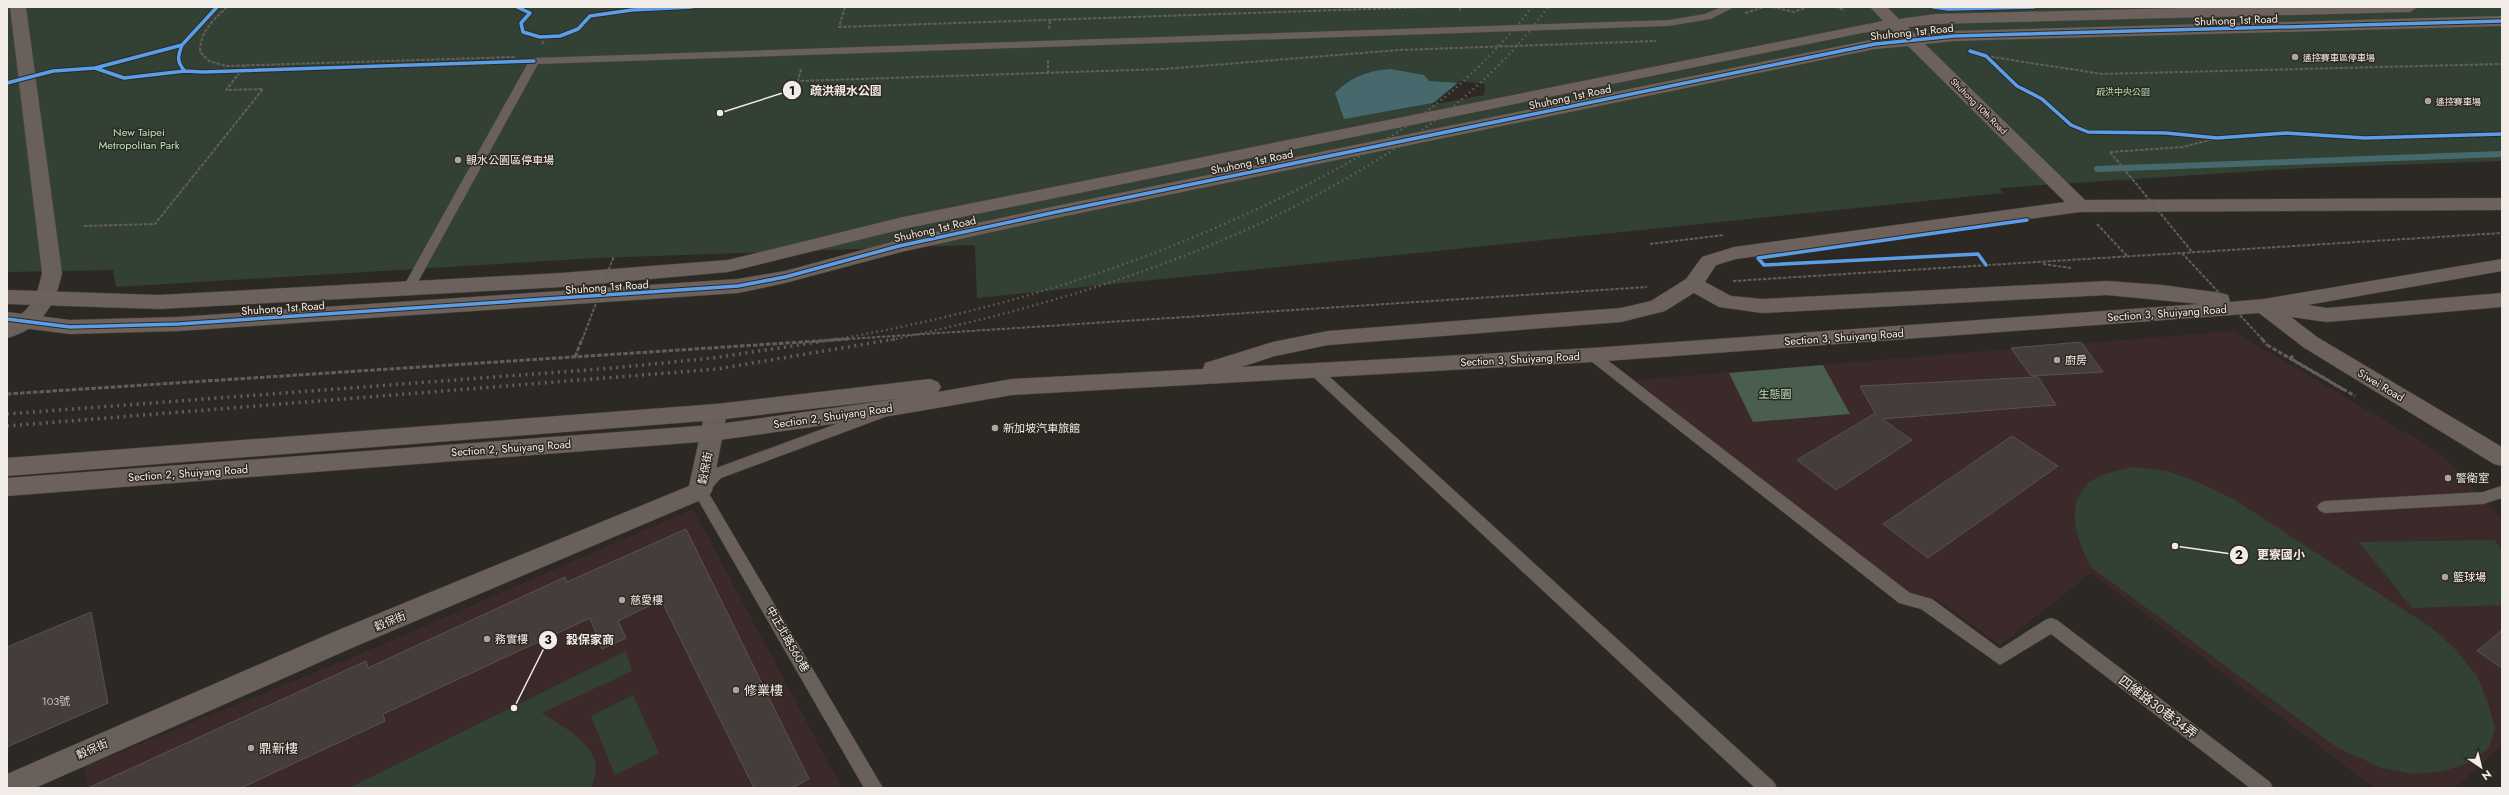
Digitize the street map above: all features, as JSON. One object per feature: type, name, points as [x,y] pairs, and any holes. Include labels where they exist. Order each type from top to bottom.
[{"type":"street","points":[[7,331],[29,322],[47,299],[52,273],[18,7]]},
{"type":"street","name":"Shuhong 10th Road","points":[[1878,7],[2086,212]]},
{"type":"street","name":"Shuhong 1st Road","points":[[7,297],[159,302],[561,280],[728,266],[903,223],[1862,28],[1936,20],[2410,7]]},
{"type":"street","name":"Shuhong 1st Road","points":[[7,319],[70,327],[178,324],[738,286],[785,277],[899,246],[1056,212],[1875,44],[1912,39],[2502,21]]},
{"type":"street","points":[[1182,378],[1273,350],[1328,338],[1621,315],[1658,306],[1693,284],[1709,261],[1734,253],[2086,212],[2502,204]]},
{"type":"street","name":"Section 3, Shuiyang Road","points":[[1182,378],[1592,355],[2264,306],[2502,265]]},
{"type":"street","points":[[1693,284],[1726,302],[1762,306],[2107,288],[2162,292],[2327,315],[2502,300]]},
{"type":"street","name":"Siwei Road","points":[[2264,306],[2310,342],[2502,458]]},
{"type":"street","name":"Section 2, Shuiyang Road","points":[[7,488],[714,422],[896,407],[1012,387],[1182,378]]},
{"type":"street","name":"Section 2, Shuiyang Road","points":[[7,467],[714,422],[978,382],[1012,387]]},
{"type":"street","name":"穀保街","points":[[7,787],[345,639],[700,491],[714,422]]},
{"type":"lane","points":[[408,289],[534,61],[1669,23],[1707,17],[1729,7]]},
{"type":"lane","name":"四維路30巷34弄","points":[[1592,355],[1905,598],[1926,604],[2000,658],[2051,625],[2264,788]]},
{"type":"lane","points":[[1314,371],[1768,788]]},
{"type":"lane","points":[[700,491],[716,474],[896,407]]},
{"type":"lane","name":"中正北路560巷","points":[[700,491],[874,788]]},
{"type":"lane","points":[[2325,507],[2483,498],[2502,492]]},
{"type":"path","points":[[227,7],[205,28],[199,40],[200,52],[209,61],[226,66],[519,56]]},
{"type":"path","points":[[844,7],[839,27],[1427,7]]},
{"type":"path","points":[[1459,7],[1461,12]]},
{"type":"path","points":[[1743,14],[1764,7]]},
{"type":"path","points":[[1772,7],[1790,12],[1799,12],[1807,7]]},
{"type":"path","points":[[1835,7],[1845,10]]},
{"type":"path","points":[[541,37],[551,37]]},
{"type":"path","points":[[806,51],[798,81],[1164,70],[1399,50],[1648,43],[1663,39]]},
{"type":"path","points":[[1980,54],[2027,61],[2075,72],[2102,74],[2502,64]]},
{"type":"path","points":[[1986,56],[1991,61]]},
{"type":"path","points":[[226,71],[534,61]]},
{"type":"path","points":[[84,226],[155,224],[263,89],[226,90],[246,66]]},
{"type":"path","points":[[2202,137],[2224,138]]},
{"type":"path","points":[[2194,253],[2110,152],[2183,147],[2217,138]]},
{"type":"path","points":[[2086,212],[2128,258]]},
{"type":"path","points":[[1732,282],[2502,233]]},
{"type":"path","points":[[2182,254],[2267,345]]},
{"type":"path","points":[[575,357],[614,256]]},
{"type":"path","points":[[1982,259],[1986,265]]},
{"type":"path","points":[[7,394],[1648,287]]},
{"type":"shaded area","points":[[2233,331],[2440,453],[2502,519],[2502,745],[2455,788],[2374,788],[2091,573],[2000,645],[1935,598],[1906,592],[1635,380]]},
{"type":"shaded area","points":[[693,509],[842,788],[87,788],[84,767],[374,648]]},
{"type":"green space","name":"New Taipei Metropolitan Park","points":[[7,7],[2502,7],[2502,161],[2305,168],[1999,188],[2003,193],[977,298],[975,245],[596,258],[116,287],[113,270],[7,272]]},
{"type":"green space","name":"生態園","points":[[1823,365],[1850,414],[1753,422],[1729,373]]},
{"type":"green space","points":[[2134,467],[2167,471],[2198,482],[2235,500],[2432,628],[2455,649],[2477,676],[2487,700],[2495,728],[2489,747],[2473,762],[2443,771],[2414,774],[2382,768],[2338,748],[2092,568],[2081,547],[2075,522],[2075,510],[2078,499],[2083,488],[2098,477]]},
{"type":"green space","name":"籃球場","points":[[2494,540],[2502,550],[2502,605],[2412,608],[2359,542]]},
{"type":"green space","points":[[626,651],[632,671],[542,713],[567,729],[591,751],[595,760],[596,770],[592,788],[349,788]]},
{"type":"green space","points":[[633,695],[659,753],[615,775],[591,716]]},
{"type":"water","points":[[1390,69],[1424,75],[1429,81],[1475,84],[1482,94],[1344,119],[1335,93],[1353,79],[1374,71]]},
{"type":"pier","points":[[1460,81],[1485,84],[1484,95],[1431,105]]},
{"type":"building","name":"廚房","points":[[2081,342],[2103,372],[2031,376],[2011,348]]},
{"type":"building","points":[[2038,377],[2056,405],[1882,419],[1912,440],[1836,490],[1797,460],[1874,414],[1876,415],[1860,386]]},
{"type":"building","points":[[2012,436],[2058,466],[1928,558],[1883,524]]},
{"type":"building","points":[[686,529],[809,779],[792,788],[754,788],[661,600],[618,621],[626,638],[602,649],[590,618],[383,714],[385,721],[241,788],[88,788],[366,661],[368,668],[565,577],[567,582]]},
{"type":"building","points":[[91,612],[108,703],[7,747],[7,647]]},
{"type":"building","points":[[2502,630],[2502,668],[2477,651]]},
{"type":"waterway","points":[[2097,169],[2502,154]]},
{"type":"railway","points":[[834,340],[946,317],[1002,303],[1058,286],[1167,248],[1274,201],[1323,177],[1394,135],[1416,119],[1479,67],[1532,7]]},
{"type":"railway","points":[[891,340],[1011,312],[1128,276],[1186,255],[1298,205],[1380,158],[1459,102],[1506,57],[1528,33],[1548,7]]},
{"type":"railway","points":[[7,426],[717,369],[895,339]]},
{"type":"railway","points":[[7,414],[613,368],[713,358],[834,340]]},
{"type":"cycle path","points":[[7,83],[53,71],[95,68],[182,45],[217,7]]},
{"type":"cycle path","points":[[517,7],[530,13],[521,23],[523,32],[540,37],[560,36],[569,33],[578,29],[590,16],[632,10],[692,7]]},
{"type":"cycle path","points":[[1933,7],[1948,9],[2034,7]]},
{"type":"cycle path","points":[[7,319],[70,327],[178,324],[738,286],[785,277],[899,246],[1056,212],[1875,44],[1954,36],[2502,21]]},
{"type":"cycle path","points":[[182,45],[178,55],[179,65],[185,71],[203,72],[534,61]]},
{"type":"cycle path","points":[[1970,51],[1986,56],[2017,86],[2042,99],[2071,125],[2088,132],[2166,133],[2217,138],[2286,133],[2365,138],[2502,134]]},
{"type":"cycle path","points":[[95,68],[124,78],[185,71]]},
{"type":"cycle path","points":[[1986,265],[1978,254],[1764,265],[1758,258],[2027,220]]},
{"type":"place","name":"遙控賽車區停車場","points":[[2295,57]]},
{"type":"place","name":"遙控賽車場","points":[[2428,101]]},
{"type":"place","name":"疏洪親水公園","points":[[720,113]]},
{"type":"place","name":"親水公園區停車場","points":[[458,160]]},
{"type":"place","name":"廚房","points":[[2057,360]]},
{"type":"place","name":"新加坡汽車旅館","points":[[995,428]]},
{"type":"place","name":"警衛室","points":[[2448,478]]},
{"type":"place","name":"更寮國小","points":[[2175,546]]},
{"type":"place","name":"籃球場","points":[[2445,577]]},
{"type":"place","name":"慈愛樓","points":[[622,600]]},
{"type":"place","name":"務實樓","points":[[487,639]]},
{"type":"place","name":"修業樓","points":[[736,690]]},
{"type":"place","name":"穀保家商","points":[[514,708]]},
{"type":"place","name":"鼎新樓","points":[[251,748]]},
{"type":"park label","name":"疏洪中央公園","points":[[2123,91]]}]
